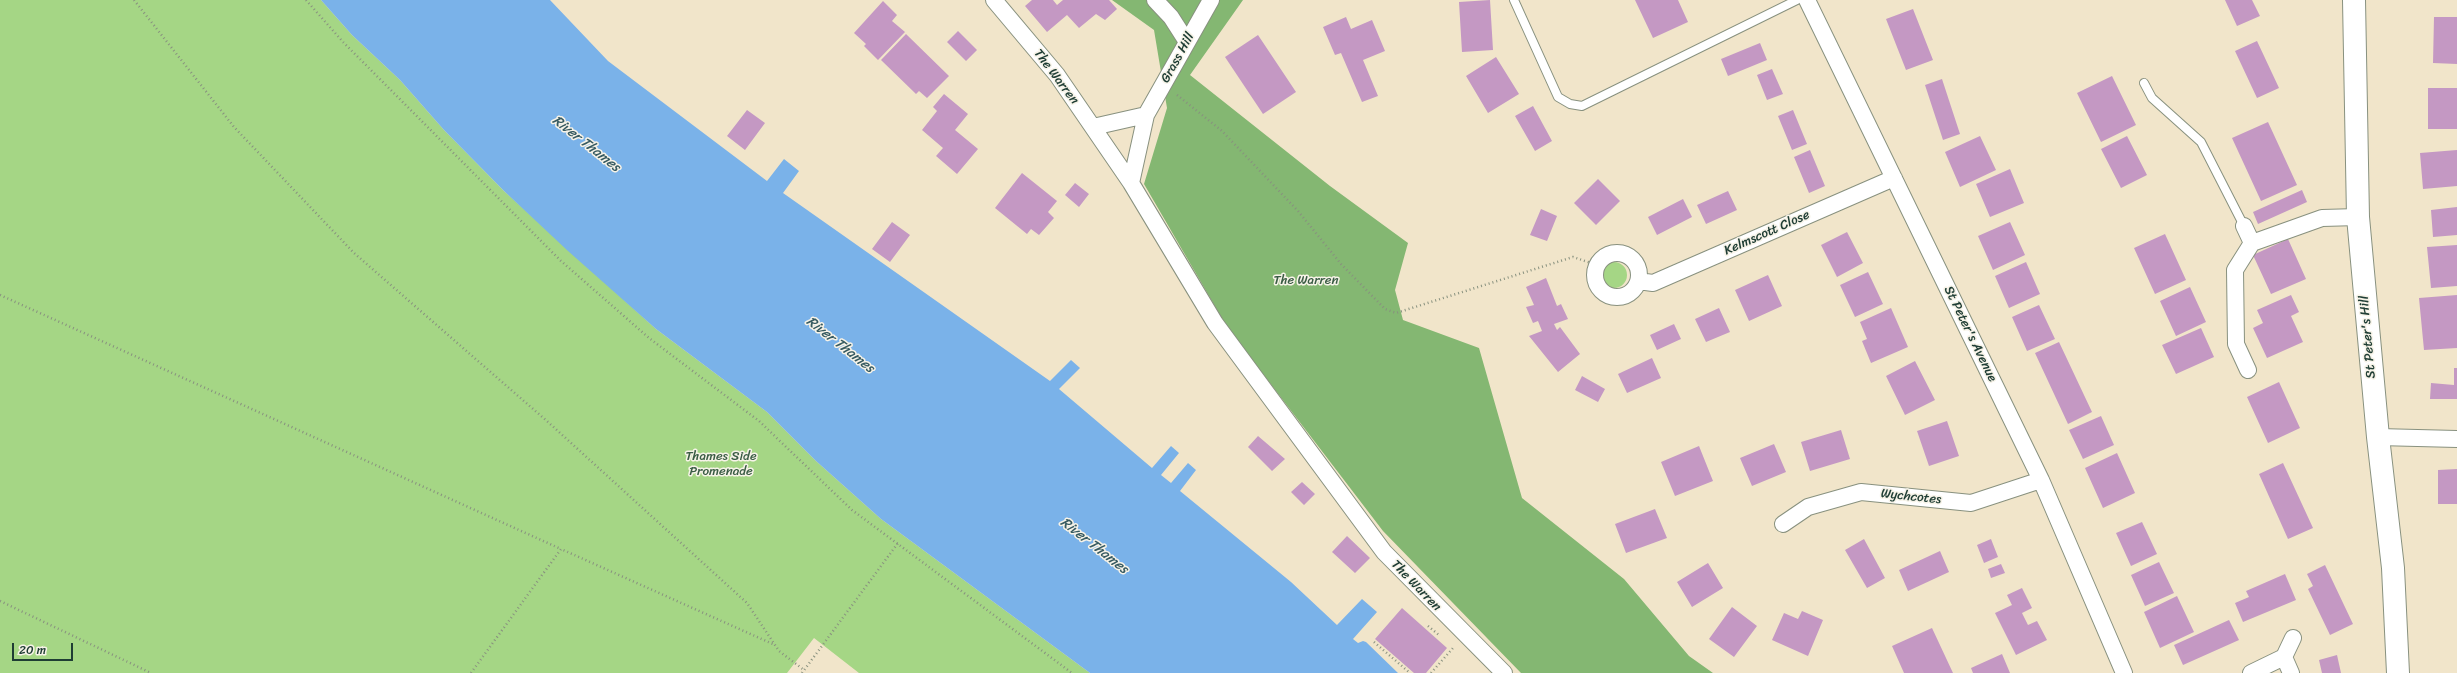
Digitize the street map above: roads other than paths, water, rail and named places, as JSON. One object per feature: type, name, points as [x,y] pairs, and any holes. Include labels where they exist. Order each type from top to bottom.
[{"type":"main road","name":"St Peter's Hill","points":[[2355,0],[2358,217],[2378,437],[2393,568],[2398,673]]},
{"type":"street","name":"The Warren","points":[[994,0],[1057,75],[1131,183],[1215,324],[1384,552],[1504,673]]},
{"type":"street","points":[[1155,0],[1171,17],[1187,42]]},
{"type":"street","name":"Grass Hill","points":[[1131,183],[1146,115],[1211,0]]},
{"type":"street","name":"St Peter's Avenue","points":[[1807,0],[2041,480],[2124,673]]},
{"type":"street","points":[[1093,127],[1146,115]]},
{"type":"street","name":"Kelmscott Close","points":[[1638,281],[1654,283],[1894,178]]},
{"type":"street","points":[[2248,370],[2236,344],[2235,270],[2252,243],[2322,218],[2358,217]]},
{"type":"street","points":[[2244,226],[2252,243]]},
{"type":"street","points":[[1621,253],[1634,260],[1637,266],[1638,281],[1630,293],[1624,296],[1609,296],[1598,286],[1595,279],[1597,265],[1607,255],[1621,253]]},
{"type":"street","points":[[2378,437],[2457,439]]},
{"type":"street","name":"Wychcotes","points":[[1783,524],[1808,507],[1861,492],[1971,504],[2041,480]]},
{"type":"street","points":[[2251,673],[2284,657],[2293,638]]},
{"type":"street","points":[[2284,657],[2291,673]]},
{"type":"lane","points":[[1514,0],[1558,97],[1570,104],[1582,106],[1797,0]]},
{"type":"lane","points":[[2144,83],[2152,98],[2201,142],[2244,226]]},
{"type":"water","name":"River Thames","points":[[321,0],[550,0],[608,61],[767,181],[784,159],[799,171],[783,193],[1050,381],[1071,360],[1080,368],[1059,389],[1152,468],[1171,446],[1179,453],[1161,475],[1171,483],[1188,463],[1196,470],[1180,491],[1291,582],[1337,625],[1362,599],[1377,612],[1353,639],[1358,643],[1363,641],[1366,642],[1398,673],[1090,673],[881,519],[816,461],[767,412],[656,329],[568,251],[504,191],[444,130],[400,80],[352,35]]},
{"type":"park label","name":"Thames Side Promenade","points":[[721,464]]}]
